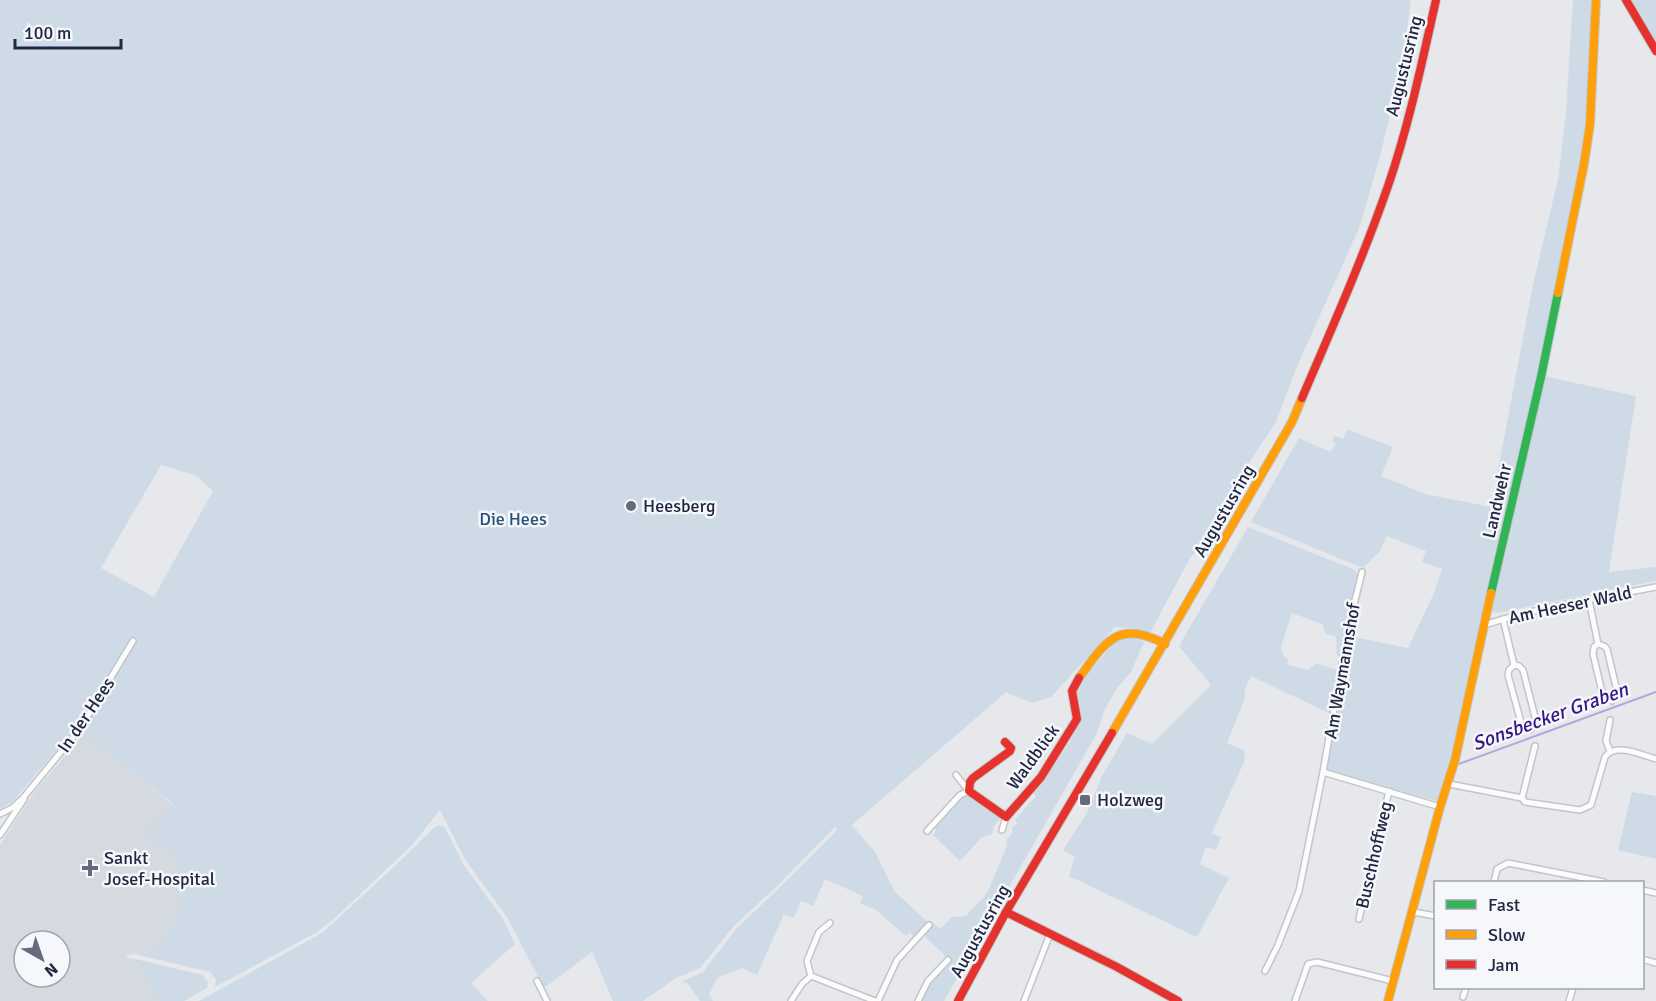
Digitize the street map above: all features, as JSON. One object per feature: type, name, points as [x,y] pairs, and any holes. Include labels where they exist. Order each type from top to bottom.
[{"type":"street","name":"Augustusring","points":[[958,1001],[1006,912],[1165,644],[1292,422],[1370,237],[1392,172],[1416,87],[1436,0]]},
{"type":"street","name":"Landwehr","points":[[1388,1001],[1440,807],[1449,784],[1541,376],[1590,124],[1596,0]]},
{"type":"street","points":[[1626,0],[1656,51]]},
{"type":"street","name":"Am Waymannshof","points":[[1265,971],[1299,891],[1348,629],[1362,572]]},
{"type":"street","name":"Am Heeser Wald","points":[[1484,625],[1656,587]]},
{"type":"street","points":[[1589,600],[1598,644],[1593,651],[1604,696],[1612,701],[1617,694],[1615,680],[1607,649],[1598,644]]},
{"type":"street","points":[[1503,619],[1514,665]]},
{"type":"street","name":"Waldblick","points":[[1002,830],[1006,817],[1041,777],[1077,719],[1072,691],[1074,684],[1112,639],[1125,632],[1137,632],[1165,644]]},
{"type":"street","name":"In der Hees","points":[[0,835],[33,787],[79,730],[133,641]]},
{"type":"street","points":[[1514,665],[1523,670],[1535,717],[1535,725],[1530,730],[1522,726],[1508,675],[1514,665]]},
{"type":"street","points":[[1610,720],[1606,740],[1610,751]]},
{"type":"street","name":"Waldblick","points":[[969,791],[973,778],[1010,751],[1011,748],[1005,741]]},
{"type":"street","points":[[1522,798],[1536,746]]},
{"type":"street","points":[[1449,784],[1522,798],[1525,802],[1571,810],[1586,809],[1591,805],[1605,757],[1610,751],[1621,750],[1656,759]]},
{"type":"street","points":[[1323,771],[1440,807]]},
{"type":"street","name":"Waldblick","points":[[956,774],[969,791],[1006,817]]},
{"type":"street","name":"In der Hees","points":[[0,814],[12,808],[33,787]]},
{"type":"street","name":"Waldblick","points":[[927,831],[960,795],[969,791]]},
{"type":"street","name":"Buschhoffweg","points":[[1359,919],[1389,791]]},
{"type":"street","points":[[1494,881],[1497,869],[1508,863],[1599,881]]},
{"type":"street","points":[[1006,912],[1178,1001]]},
{"type":"street","points":[[1413,912],[1434,916]]},
{"type":"street","points":[[811,976],[807,961],[819,932],[830,923]]},
{"type":"street","points":[[811,976],[876,1001],[897,960],[929,925]]},
{"type":"street","points":[[1024,1001],[1050,934]]},
{"type":"street","points":[[918,1001],[928,981],[948,960]]},
{"type":"street","points":[[1295,1001],[1308,964],[1317,962],[1393,981]]},
{"type":"street","points":[[791,1001],[802,984],[811,976]]},
{"type":"street","points":[[537,981],[547,1001]]},
{"type":"street","points":[[1463,997],[1465,989]]},
{"type":"shaded area","name":"Sankt Josef-Hospital","points":[[84,734],[173,805],[154,841],[164,845],[179,862],[182,899],[180,913],[156,949],[126,957],[139,966],[159,1001],[0,1001],[0,845],[35,791]]},
{"type":"green space","name":"Die Hees","points":[[0,0],[1411,0],[1396,90],[1360,226],[1295,371],[1276,422],[1226,503],[1224,516],[1214,534],[1190,558],[1150,633],[1133,628],[1115,627],[1051,697],[1032,703],[1006,692],[852,825],[875,852],[895,892],[929,923],[919,934],[914,936],[909,933],[906,936],[876,910],[860,903],[863,896],[825,879],[813,906],[801,901],[794,918],[784,914],[757,975],[742,968],[718,977],[709,994],[713,1001],[700,1001],[687,983],[682,982],[703,972],[737,928],[837,830],[835,827],[734,926],[700,968],[676,978],[643,1001],[613,1001],[592,952],[544,988],[507,917],[466,861],[440,810],[412,845],[334,919],[317,932],[215,987],[216,979],[210,972],[134,954],[156,949],[180,913],[182,899],[179,862],[164,845],[154,841],[149,835],[173,804],[76,728],[13,801],[0,809]],"holes":[[[161,465],[197,476],[213,491],[154,597],[101,568]]]},
{"type":"green space","points":[[1573,0],[1594,0],[1587,127],[1582,166],[1546,345],[1441,799],[1436,801],[1329,771],[1326,768],[1349,636],[1408,648],[1434,593],[1442,569],[1422,562],[1426,551],[1387,536],[1380,551],[1363,568],[1251,522],[1299,438],[1330,452],[1336,444],[1332,441],[1335,436],[1343,439],[1347,429],[1393,447],[1381,476],[1425,494],[1491,507],[1533,285],[1558,179],[1566,112]]},
{"type":"green space","points":[[1629,0],[1656,0],[1656,44]]},
{"type":"green space","points":[[1543,376],[1636,396],[1609,572],[1656,567],[1656,581],[1497,613],[1492,611],[1496,580]]},
{"type":"green space","points":[[1248,527],[1355,570],[1358,576],[1342,654],[1338,657],[1335,636],[1326,634],[1322,624],[1292,613],[1281,647],[1283,655],[1288,660],[1287,664],[1307,670],[1317,663],[1339,671],[1331,714],[1251,676],[1245,689],[1244,701],[1227,743],[1245,751],[1244,762],[1212,833],[1221,837],[1216,850],[1206,847],[1200,864],[1229,878],[1197,937],[1069,876],[1075,857],[1063,850],[1087,813],[1102,776],[1127,733],[1152,744],[1211,685],[1179,646]]},
{"type":"green space","points":[[1129,637],[1144,642],[1131,672],[1117,688],[1105,709],[1096,735],[944,1001],[922,1001],[930,982],[950,960],[923,935],[934,924],[940,929],[952,917],[966,916],[987,893],[1007,846],[1006,840],[1012,833],[1012,827],[1017,824],[1015,820],[1036,796],[1033,793],[1075,733],[1081,712],[1077,687],[1114,643]]},
{"type":"green space","points":[[1632,792],[1656,796],[1656,859],[1618,850]]},
{"type":"green space","points":[[967,795],[1000,819],[994,826],[992,834],[981,838],[960,861],[933,835],[936,831],[935,827]]},
{"type":"green space","points":[[439,825],[444,826],[463,864],[503,919],[515,944],[471,983],[488,1001],[199,1001],[322,933]]},
{"type":"green space","points":[[129,959],[203,975],[208,982],[207,988],[184,1001],[159,1001],[139,966]]},
{"type":"waterway","name":"Sonsbecker Graben","points":[[1456,765],[1656,692]]},
{"type":"traffic: fast","points":[[1491,593],[1558,293]]},
{"type":"traffic: slow","points":[[1558,293],[1590,124],[1596,0]]},
{"type":"traffic: slow","points":[[1112,733],[1292,422],[1302,398]]},
{"type":"traffic: slow","points":[[1388,1001],[1440,807],[1455,760],[1491,593]]},
{"type":"traffic: slow","points":[[1079,678],[1106,644],[1124,634],[1149,637],[1165,644]]},
{"type":"traffic: jam","points":[[1302,398],[1358,266],[1396,163],[1436,0]]},
{"type":"traffic: jam","points":[[1626,0],[1656,51]]},
{"type":"traffic: jam","points":[[1005,742],[1011,748],[1010,751],[973,778],[969,791],[1006,817],[1041,777],[1077,719],[1072,691],[1079,678]]},
{"type":"traffic: jam","points":[[958,1001],[1006,912],[1112,733]]},
{"type":"traffic: jam","points":[[1006,912],[1117,967],[1178,1001]]},
{"type":"place","name":"Heesberg","points":[[631,506]]},
{"type":"place","name":"Holzweg","points":[[1085,800]]},
{"type":"place","name":"Sankt Josef-Hospital","points":[[90,868]]}]
